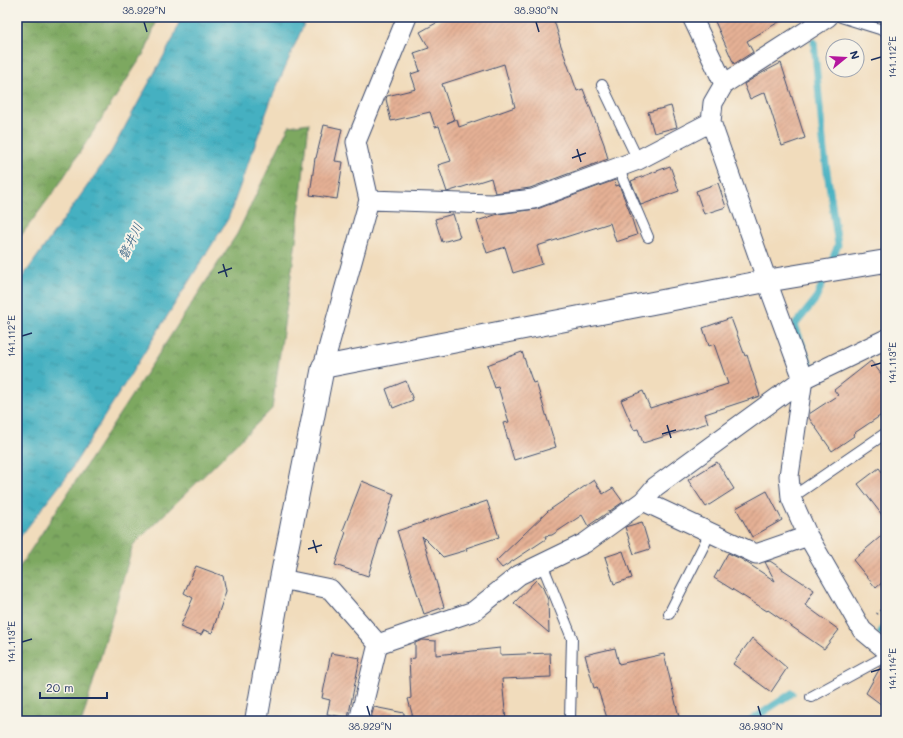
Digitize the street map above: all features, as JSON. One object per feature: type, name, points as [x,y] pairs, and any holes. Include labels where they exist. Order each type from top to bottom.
[{"type":"street","points":[[692,17],[724,84]]},
{"type":"street","points":[[256,721],[281,578],[323,367],[369,200],[356,142],[411,18]]},
{"type":"street","points":[[817,20],[724,84],[713,103],[711,122],[766,281],[803,379],[789,476],[791,498],[808,536],[862,630],[886,650]]},
{"type":"street","points":[[369,200],[492,204],[533,199],[638,160],[711,122]]},
{"type":"street","points":[[323,367],[766,281],[886,261]]},
{"type":"street","points":[[378,644],[474,611],[519,575],[585,543],[643,502],[655,487],[803,379],[886,339]]},
{"type":"street","points":[[643,502],[756,554],[808,536]]},
{"type":"street","points":[[281,578],[330,588],[378,644]]},
{"type":"street","points":[[359,721],[378,644]]},
{"type":"lane","points":[[841,17],[886,31]]},
{"type":"lane","points":[[602,85],[638,160]]},
{"type":"lane","points":[[618,167],[648,237]]},
{"type":"lane","points":[[791,498],[886,433]]},
{"type":"lane","points":[[668,614],[710,533]]},
{"type":"lane","points":[[542,564],[572,638],[570,718]]},
{"type":"lane","points":[[811,697],[886,656]]},
{"type":"green space","points":[[17,17],[158,17],[146,50],[58,186],[17,241]]},
{"type":"green space","points":[[309,123],[296,241],[272,409],[133,545],[82,721],[17,721],[17,571],[237,234],[289,126]]},
{"type":"water","name":"磐井川","points":[[181,17],[307,17],[271,100],[228,219],[67,476],[17,541],[17,285],[110,154],[173,39]]},
{"type":"building","points":[[447,17],[553,17],[559,40],[577,91],[583,89],[604,144],[608,159],[530,188],[495,193],[491,178],[447,192],[438,165],[451,161],[439,126],[435,127],[430,112],[391,121],[386,99],[387,96],[416,89],[411,74],[420,71],[414,53],[429,48],[420,32]],"holes":[[[504,64],[515,107],[459,127],[457,119],[447,123],[454,120],[442,84]]]},
{"type":"building","points":[[713,17],[787,17],[747,41],[753,52],[734,64]]},
{"type":"building","points":[[781,63],[805,138],[782,146],[765,92],[750,99],[744,84]]},
{"type":"building","points":[[671,106],[677,127],[654,133],[648,112]]},
{"type":"building","points":[[324,125],[342,129],[335,161],[343,162],[337,199],[310,195],[315,158]]},
{"type":"building","points":[[670,166],[679,191],[641,205],[631,181]]},
{"type":"building","points":[[615,180],[616,186],[619,185],[629,210],[637,235],[616,242],[610,223],[537,246],[542,264],[513,273],[505,247],[487,253],[477,221],[498,214],[537,209]]},
{"type":"building","points":[[718,183],[726,207],[704,214],[696,191]]},
{"type":"building","points":[[453,214],[460,237],[442,242],[435,219]]},
{"type":"building","points":[[731,318],[745,356],[747,355],[760,396],[705,414],[708,423],[643,443],[638,429],[634,430],[621,400],[643,391],[650,408],[728,384],[714,344],[709,346],[703,328]]},
{"type":"building","points":[[522,352],[533,383],[536,382],[556,447],[514,460],[503,423],[509,422],[498,387],[495,388],[487,365]]},
{"type":"building","points":[[871,361],[886,380],[886,412],[853,434],[854,436],[832,451],[809,418],[809,414],[838,395],[834,390]]},
{"type":"building","points":[[406,381],[413,400],[393,408],[386,389]]},
{"type":"building","points":[[717,462],[734,489],[706,507],[688,480]]},
{"type":"building","points":[[879,468],[886,477],[886,520],[858,484]]},
{"type":"building","points":[[594,480],[603,494],[613,488],[623,502],[588,526],[582,515],[552,535],[545,536],[546,539],[502,568],[496,561],[548,511]]},
{"type":"building","points":[[362,481],[394,494],[368,576],[335,565],[346,532],[343,530]]},
{"type":"building","points":[[767,491],[782,520],[752,537],[736,508]]},
{"type":"building","points":[[487,501],[499,537],[466,548],[467,550],[443,557],[422,536],[444,607],[424,614],[397,531]]},
{"type":"building","points":[[642,522],[650,549],[634,554],[625,527]]},
{"type":"building","points":[[886,532],[886,579],[876,588],[853,560]]},
{"type":"building","points":[[623,551],[632,578],[614,584],[605,557]]},
{"type":"building","points":[[728,553],[741,559],[775,581],[765,562],[770,561],[814,590],[805,605],[839,630],[824,649],[768,610],[767,611],[714,578]]},
{"type":"building","points":[[196,566],[223,576],[226,591],[212,633],[204,630],[201,635],[180,627],[193,598],[184,593]]},
{"type":"building","points":[[536,580],[543,588],[548,600],[549,633],[514,603]]},
{"type":"building","points":[[752,638],[787,668],[771,692],[733,664]]},
{"type":"building","points":[[422,640],[436,641],[436,655],[500,648],[500,655],[550,653],[551,677],[502,679],[506,721],[414,721],[408,699],[411,698],[409,659],[415,658],[415,643]]},
{"type":"building","points":[[615,648],[619,664],[664,654],[680,721],[608,721],[597,687],[594,688],[585,655]]},
{"type":"building","points":[[331,653],[360,658],[348,718],[327,714],[330,700],[322,698]]},
{"type":"building","points":[[886,663],[886,708],[866,693],[881,666]]},
{"type":"building","points":[[374,707],[404,713],[404,721],[370,721]]},
{"type":"waterway","points":[[810,366],[795,325],[816,299],[838,245],[824,151],[814,42]]},
{"type":"waterway","points":[[881,632],[886,625]]},
{"type":"waterway","points":[[750,721],[792,693]]}]
